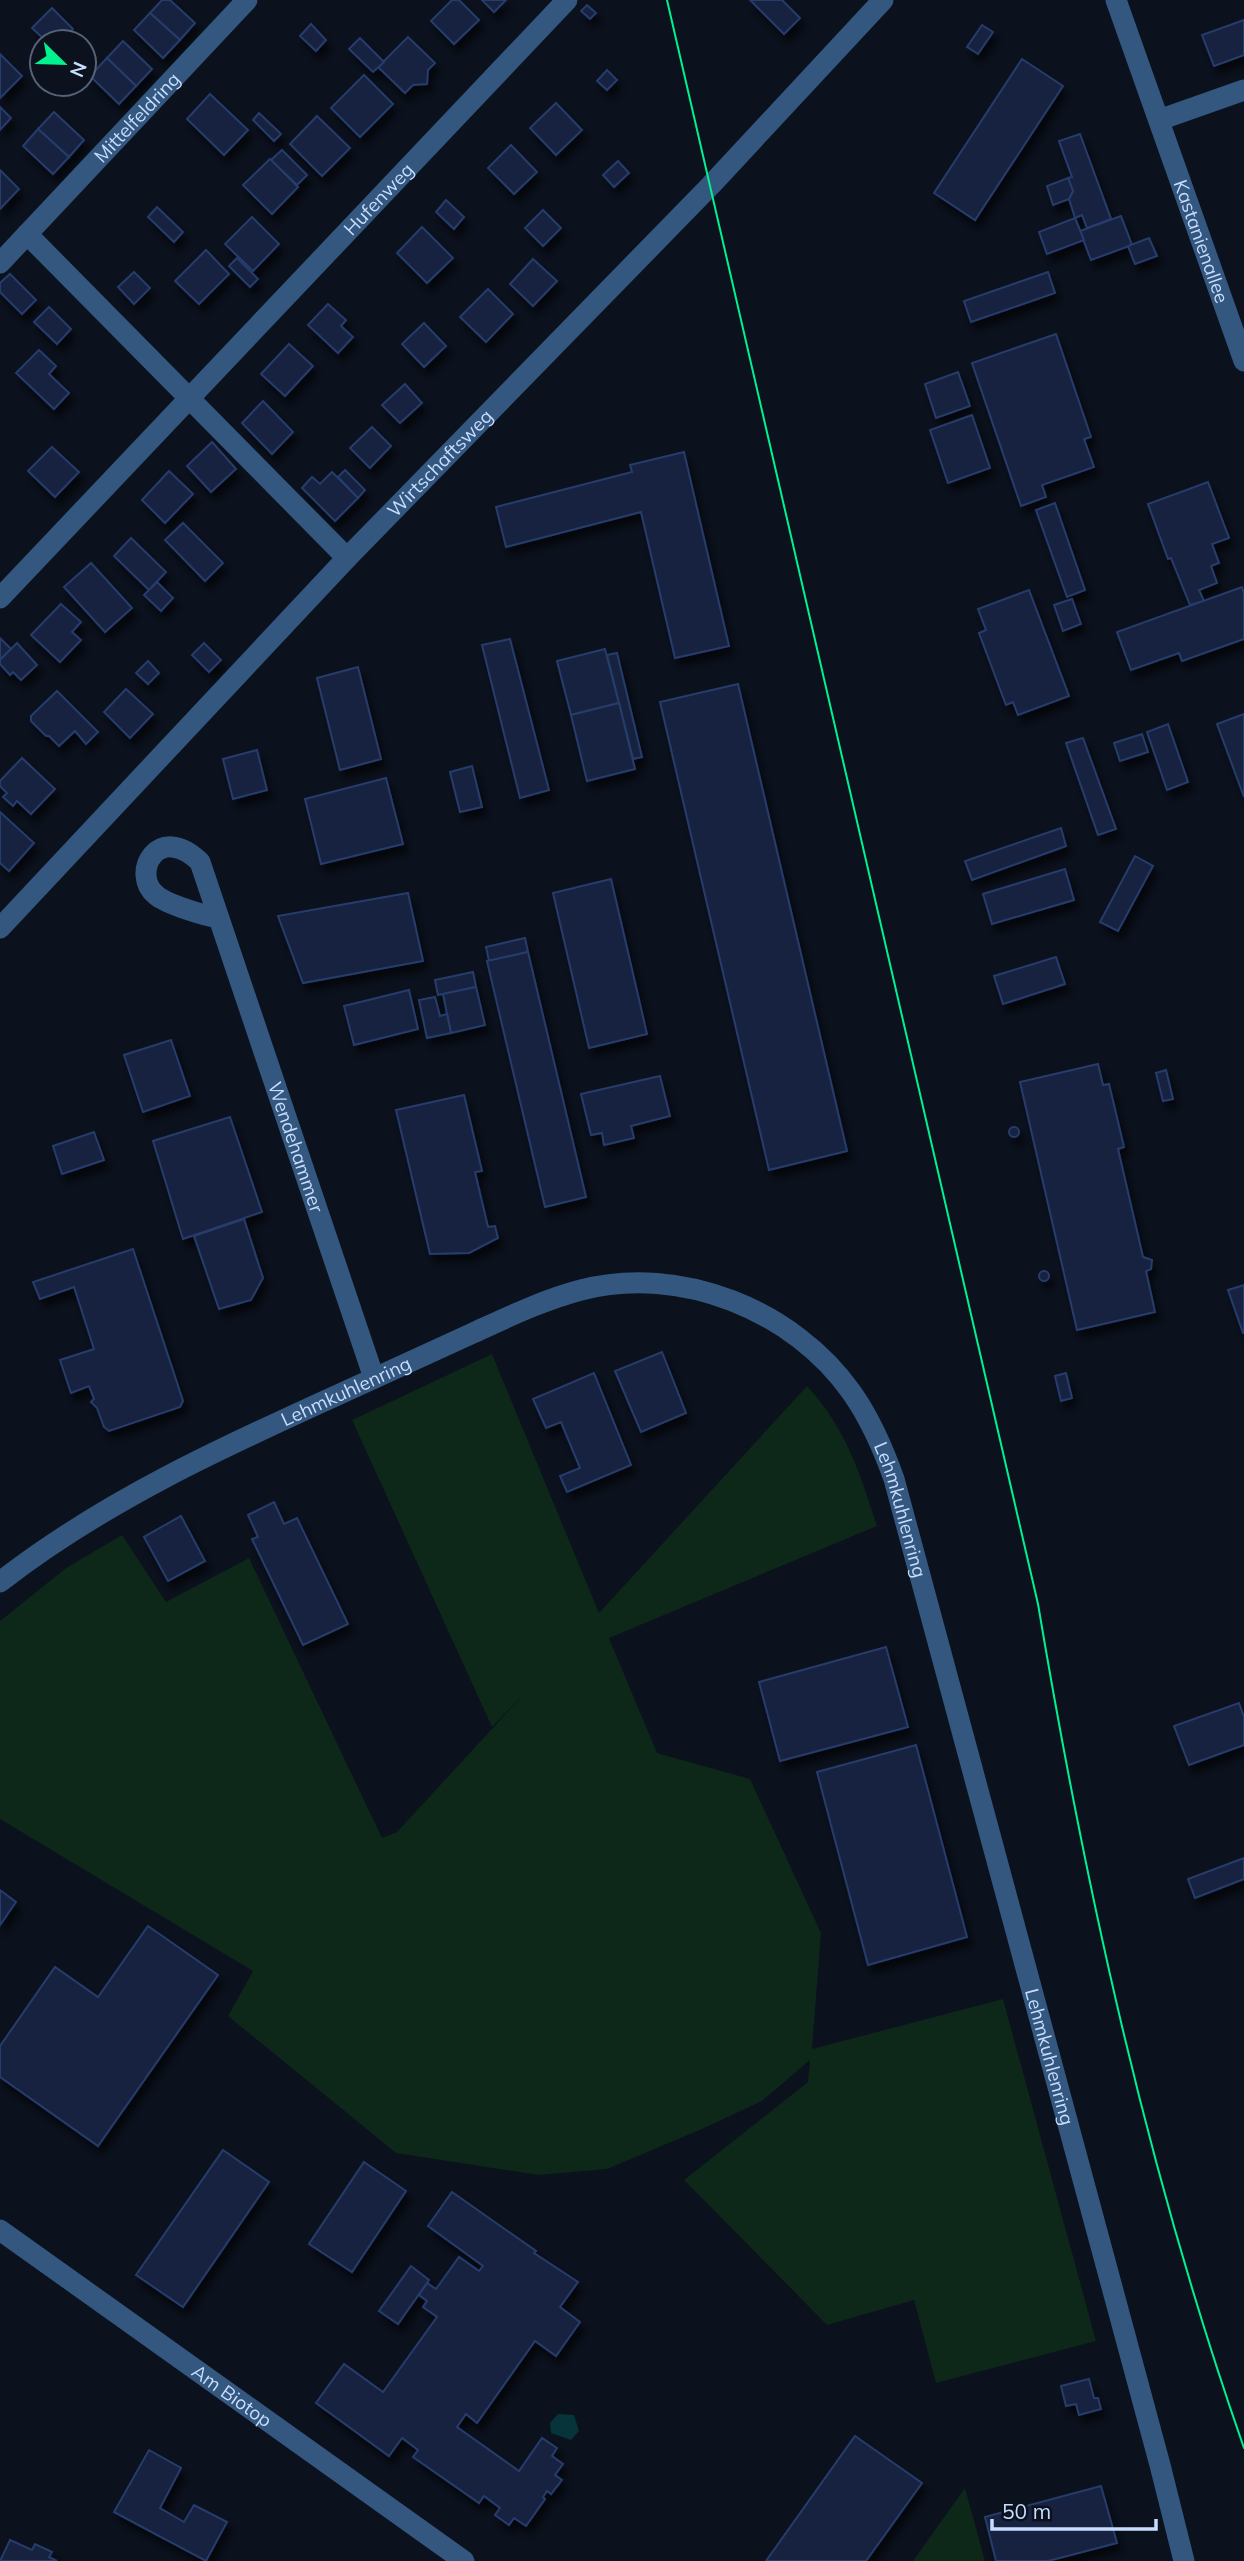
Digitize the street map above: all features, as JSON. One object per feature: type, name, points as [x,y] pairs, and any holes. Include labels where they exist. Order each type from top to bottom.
[{"type":"street","name":"Mittelfeldring","points":[[0,263],[247,0]]},
{"type":"street","name":"Hufenweg","points":[[0,598],[567,0]]},
{"type":"street","name":"Wirtschaftsweg","points":[[0,929],[346,558],[711,185],[883,0]]},
{"type":"street","name":"Kastanienallee","points":[[1116,0],[1244,361]]},
{"type":"street","points":[[1159,120],[1244,90]]},
{"type":"street","points":[[27,234],[346,558]]},
{"type":"street","name":"Wendehammer","points":[[219,918],[374,1378]]},
{"type":"street","name":"Lehmkuhlenring","points":[[0,1582],[69,1532],[139,1490],[512,1315],[583,1289],[651,1284],[683,1287],[710,1294],[766,1315],[813,1350],[852,1392],[871,1423],[894,1479],[1184,2561]]},
{"type":"street","name":"Am Biotop","points":[[0,2230],[464,2561]]},
{"type":"shaded area","points":[[492,1354],[599,1613],[807,1386],[832,1418],[858,1469],[877,1526],[609,1638],[657,1753],[750,1779],[821,1933],[812,2049],[1003,1999],[1096,2341],[936,2383],[914,2300],[827,2325],[684,2180],[808,2082],[810,2060],[762,2101],[607,2169],[538,2175],[396,2153],[228,2016],[253,1971],[0,1819],[0,1621],[66,1568],[122,1535],[166,1602],[249,1558],[382,1838],[397,1832],[525,1693],[492,1727],[352,1420]]},
{"type":"shaded area","points":[[558,2414],[574,2415],[579,2431],[571,2440],[551,2433],[550,2423]]},
{"type":"shaded area","points":[[965,2488],[985,2561],[913,2561]]},
{"type":"building","points":[[162,0],[170,0],[195,23],[180,40],[150,13]]},
{"type":"building","points":[[452,0],[459,0],[479,20],[454,44],[431,21]]},
{"type":"building","points":[[482,0],[506,0],[494,12]]},
{"type":"building","points":[[750,0],[782,0],[800,18],[784,34]]},
{"type":"building","points":[[587,5],[596,13],[590,19],[581,11]]},
{"type":"building","points":[[52,8],[72,28],[32,28]]},
{"type":"building","points":[[150,13],[180,40],[163,58],[134,30]]},
{"type":"building","points":[[1244,20],[1244,55],[1214,66],[1202,35]]},
{"type":"building","points":[[311,24],[326,40],[316,51],[300,36]]},
{"type":"building","points":[[982,25],[993,32],[978,54],[967,47]]},
{"type":"building","points":[[408,37],[435,63],[428,70],[427,84],[413,85],[405,93],[378,67]]},
{"type":"building","points":[[360,38],[384,62],[373,72],[349,49]]},
{"type":"building","points":[[123,41],[152,69],[136,86],[107,58]]},
{"type":"building","points":[[0,54],[22,76],[0,98]]},
{"type":"building","points":[[107,58],[136,86],[119,104],[98,84],[98,68]]},
{"type":"building","points":[[1022,59],[1063,86],[975,220],[934,193]]},
{"type":"building","points":[[607,70],[617,80],[607,90],[597,81]]},
{"type":"building","points":[[364,75],[393,104],[360,137],[331,108]]},
{"type":"building","points":[[210,94],[248,130],[224,155],[187,119]]},
{"type":"building","points":[[556,103],[582,130],[556,155],[530,128]]},
{"type":"building","points":[[0,107],[11,118],[0,130]]},
{"type":"building","points":[[54,112],[84,140],[69,157],[38,129]]},
{"type":"building","points":[[259,113],[281,134],[274,141],[253,120]]},
{"type":"building","points":[[317,116],[350,148],[322,176],[290,144]]},
{"type":"building","points":[[38,129],[69,157],[53,174],[23,146]]},
{"type":"building","points":[[1080,134],[1111,219],[1087,228],[1082,215],[1075,218],[1069,199],[1073,191],[1068,178],[1072,177],[1059,141]]},
{"type":"building","points":[[511,145],[537,172],[514,194],[488,168]]},
{"type":"building","points":[[282,150],[307,175],[297,185],[271,160]]},
{"type":"building","points":[[270,159],[298,187],[272,214],[243,185]]},
{"type":"building","points":[[618,161],[629,173],[614,187],[603,175]]},
{"type":"building","points":[[0,170],[19,189],[0,209]]},
{"type":"building","points":[[1068,178],[1073,191],[1069,199],[1053,205],[1047,186]]},
{"type":"building","points":[[446,200],[464,217],[454,229],[436,212]]},
{"type":"building","points":[[157,207],[183,232],[174,242],[148,217]]},
{"type":"building","points":[[543,210],[561,228],[543,246],[525,228]]},
{"type":"building","points":[[1121,216],[1132,245],[1091,260],[1080,231]]},
{"type":"building","points":[[252,217],[279,244],[253,271],[225,244]]},
{"type":"building","points":[[1075,218],[1084,240],[1047,254],[1039,232]]},
{"type":"building","points":[[422,227],[453,258],[427,283],[397,253]]},
{"type":"building","points":[[1149,238],[1157,256],[1135,264],[1128,246]]},
{"type":"building","points":[[206,250],[229,274],[199,304],[175,281]]},
{"type":"building","points":[[237,258],[258,279],[250,287],[229,266]]},
{"type":"building","points":[[533,259],[557,281],[533,306],[510,284]]},
{"type":"building","points":[[134,272],[150,288],[134,304],[118,287]]},
{"type":"building","points":[[1048,272],[1055,293],[971,322],[964,301]]},
{"type":"building","points":[[10,274],[36,300],[22,314],[0,292],[0,283]]},
{"type":"building","points":[[488,289],[513,314],[486,342],[460,317]]},
{"type":"building","points":[[328,304],[346,320],[341,326],[353,337],[338,353],[308,325]]},
{"type":"building","points":[[49,307],[71,329],[57,344],[34,322]]},
{"type":"building","points":[[424,323],[446,346],[424,367],[402,344]]},
{"type":"building","points":[[1056,334],[1091,437],[1084,439],[1094,467],[1042,485],[1046,497],[1021,506],[972,363]]},
{"type":"building","points":[[289,344],[313,366],[285,396],[261,374]]},
{"type":"building","points":[[39,350],[56,366],[49,374],[69,393],[54,409],[16,373]]},
{"type":"building","points":[[958,372],[970,406],[936,418],[925,384]]},
{"type":"building","points":[[405,384],[422,403],[400,423],[382,405]]},
{"type":"building","points":[[263,401],[293,432],[272,454],[242,423]]},
{"type":"building","points":[[972,415],[990,468],[948,483],[930,430]]},
{"type":"building","points":[[372,427],[391,446],[370,468],[350,448]]},
{"type":"building","points":[[212,442],[236,469],[211,492],[187,466]]},
{"type":"building","points":[[52,447],[79,472],[55,497],[28,471]]},
{"type":"building","points":[[684,452],[729,646],[675,658],[641,512],[506,547],[496,507],[632,472],[630,465]]},
{"type":"building","points":[[345,470],[365,490],[358,498],[338,477]]},
{"type":"building","points":[[169,471],[193,494],[165,523],[142,500]]},
{"type":"building","points":[[332,472],[358,498],[335,521],[302,488],[312,477],[320,484]]},
{"type":"building","points":[[1208,482],[1229,538],[1212,544],[1219,563],[1211,566],[1217,583],[1199,590],[1204,601],[1190,605],[1171,558],[1168,559],[1148,504]]},
{"type":"building","points":[[1055,503],[1085,590],[1067,597],[1036,510]]},
{"type":"building","points":[[183,523],[223,563],[205,581],[165,540]]},
{"type":"building","points":[[131,538],[166,572],[149,590],[114,556]]},
{"type":"building","points":[[91,563],[132,608],[105,632],[64,587]]},
{"type":"building","points":[[157,582],[173,598],[161,611],[144,595]]},
{"type":"building","points":[[1242,587],[1244,639],[1182,661],[1179,653],[1131,670],[1117,632]]},
{"type":"building","points":[[1029,590],[1069,696],[1018,715],[1013,702],[1006,705],[979,633],[986,630],[978,609]]},
{"type":"building","points":[[1072,599],[1081,624],[1063,631],[1054,605]]},
{"type":"building","points":[[61,604],[81,622],[72,632],[81,640],[60,662],[31,635]]},
{"type":"building","points":[[0,638],[11,649],[0,660]]},
{"type":"building","points":[[510,639],[549,790],[520,798],[482,645]]},
{"type":"building","points":[[17,643],[37,665],[21,680],[13,672],[10,675],[0,664],[0,660]]},
{"type":"building","points":[[204,643],[221,660],[209,672],[192,655]]},
{"type":"building","points":[[605,649],[619,703],[571,715],[557,661]]},
{"type":"building","points":[[617,653],[642,757],[633,759],[607,655]]},
{"type":"building","points":[[148,661],[159,673],[148,684],[136,673]]},
{"type":"building","points":[[358,667],[381,759],[340,770],[317,678]]},
{"type":"building","points":[[738,684],[847,1151],[769,1170],[660,702]]},
{"type":"building","points":[[126,689],[153,714],[130,738],[104,712]]},
{"type":"building","points":[[57,691],[98,732],[86,744],[75,731],[59,746],[31,721],[31,716]]},
{"type":"building","points":[[619,703],[635,769],[587,781],[571,715]]},
{"type":"building","points":[[1244,714],[1244,797],[1217,724]]},
{"type":"building","points":[[1168,724],[1188,782],[1167,790],[1147,732]]},
{"type":"building","points":[[1142,734],[1148,752],[1120,761],[1114,743]]},
{"type":"building","points":[[1083,738],[1116,829],[1098,835],[1066,743]]},
{"type":"building","points":[[257,750],[267,790],[233,799],[223,759]]},
{"type":"building","points":[[22,758],[55,789],[31,814],[17,801],[13,806],[3,797],[7,793],[0,786],[0,781]]},
{"type":"building","points":[[472,766],[482,807],[460,812],[450,772]]},
{"type":"building","points":[[386,778],[403,844],[321,864],[305,799]]},
{"type":"building","points":[[0,812],[34,843],[9,871],[0,863]]},
{"type":"building","points":[[1061,828],[1066,846],[972,880],[965,861]]},
{"type":"building","points":[[1135,856],[1153,866],[1118,931],[1100,922]]},
{"type":"building","points":[[1065,869],[1074,900],[992,924],[983,894]]},
{"type":"building","points":[[611,879],[647,1034],[589,1048],[553,893]]},
{"type":"building","points":[[408,893],[423,961],[303,983],[278,916]]},
{"type":"building","points":[[525,938],[528,952],[489,961],[486,947]]},
{"type":"building","points":[[528,952],[586,1197],[545,1207],[487,961]]},
{"type":"building","points":[[1056,957],[1065,984],[1003,1004],[994,976]]},
{"type":"building","points":[[473,972],[476,987],[438,995],[435,980]]},
{"type":"building","points":[[476,987],[485,1025],[451,1033],[443,994]]},
{"type":"building","points":[[409,990],[418,1029],[354,1045],[344,1006]]},
{"type":"building","points":[[435,997],[440,1016],[447,1014],[451,1033],[427,1038],[419,1000]]},
{"type":"building","points":[[171,1040],[190,1096],[143,1112],[124,1055]]},
{"type":"building","points":[[1098,1064],[1103,1085],[1109,1084],[1124,1147],[1118,1149],[1143,1257],[1152,1260],[1151,1269],[1146,1271],[1155,1312],[1077,1330],[1020,1082]]},
{"type":"building","points":[[1166,1070],[1173,1099],[1163,1101],[1156,1073]]},
{"type":"building","points":[[660,1076],[670,1116],[631,1126],[634,1138],[604,1145],[602,1133],[591,1135],[581,1094]]},
{"type":"building","points":[[464,1095],[482,1171],[475,1172],[488,1227],[495,1226],[498,1238],[469,1253],[430,1254],[396,1110]]},
{"type":"building","points":[[230,1117],[262,1212],[183,1239],[153,1141]]},
{"type":"building","points":[[1014,1127],[1018,1128],[1018,1136],[1014,1137],[1010,1136],[1009,1132],[1010,1128]]},
{"type":"building","points":[[94,1132],[104,1160],[62,1174],[53,1146]]},
{"type":"building","points":[[244,1219],[263,1278],[251,1300],[219,1309],[194,1236]]},
{"type":"building","points":[[133,1249],[183,1401],[180,1407],[109,1431],[104,1427],[97,1408],[91,1402],[94,1399],[89,1386],[71,1393],[60,1360],[94,1349],[74,1287],[40,1299],[33,1282]]},
{"type":"building","points":[[1044,1271],[1048,1272],[1048,1280],[1044,1281],[1040,1280],[1039,1276],[1040,1272]]},
{"type":"building","points":[[1244,1285],[1244,1333],[1243,1333],[1228,1290]]},
{"type":"building","points":[[662,1352],[686,1413],[641,1432],[615,1371]]},
{"type":"building","points":[[594,1373],[631,1465],[567,1492],[560,1476],[580,1468],[561,1422],[546,1428],[533,1399]]},
{"type":"building","points":[[1066,1373],[1072,1398],[1061,1401],[1055,1376]]},
{"type":"building","points":[[274,1502],[284,1524],[297,1518],[348,1624],[303,1645],[252,1539],[258,1537],[248,1515]]},
{"type":"building","points":[[181,1516],[205,1561],[168,1581],[144,1537]]},
{"type":"building","points":[[886,1647],[908,1727],[780,1761],[759,1682]]},
{"type":"building","points":[[1239,1703],[1244,1717],[1244,1745],[1189,1765],[1174,1726]]},
{"type":"building","points":[[916,1745],[967,1937],[868,1965],[817,1772]]},
{"type":"building","points":[[1244,1858],[1244,1879],[1195,1898],[1188,1879]]},
{"type":"building","points":[[0,1890],[16,1902],[0,1925]]},
{"type":"building","points":[[148,1926],[218,1975],[98,2146],[0,2077],[0,2046],[55,1967],[98,1997]]},
{"type":"building","points":[[223,2150],[269,2182],[183,2307],[136,2275]]},
{"type":"building","points":[[364,2162],[406,2191],[352,2272],[309,2244]]},
{"type":"building","points":[[452,2192],[578,2282],[560,2307],[580,2322],[556,2356],[535,2341],[477,2423],[466,2414],[457,2427],[519,2471],[542,2438],[557,2448],[552,2456],[563,2464],[555,2475],[562,2480],[551,2494],[547,2491],[543,2497],[545,2499],[526,2526],[514,2518],[509,2525],[495,2515],[500,2508],[484,2496],[479,2503],[413,2457],[418,2450],[402,2438],[389,2456],[316,2403],[344,2364],[383,2392],[437,2317],[423,2307],[427,2301],[419,2295],[427,2283],[436,2289],[459,2257],[479,2271],[483,2266],[428,2226]]},
{"type":"building","points":[[411,2266],[429,2280],[398,2324],[379,2311]]},
{"type":"building","points":[[1089,2379],[1094,2398],[1098,2398],[1101,2409],[1079,2415],[1076,2404],[1066,2406],[1061,2386]]},
{"type":"building","points":[[855,2436],[922,2483],[866,2561],[766,2561]]},
{"type":"building","points":[[149,2450],[181,2468],[160,2508],[184,2522],[194,2505],[227,2522],[206,2561],[114,2512]]},
{"type":"building","points":[[1101,2486],[1117,2543],[1048,2561],[996,2561],[985,2517]]},
{"type":"building","points":[[10,2540],[32,2550],[35,2544],[52,2552],[49,2557],[57,2561],[0,2561]]},
{"type":"tram line","points":[[667,0],[1038,1604],[1077,1818],[1123,2030],[1178,2241],[1244,2448]]}]
